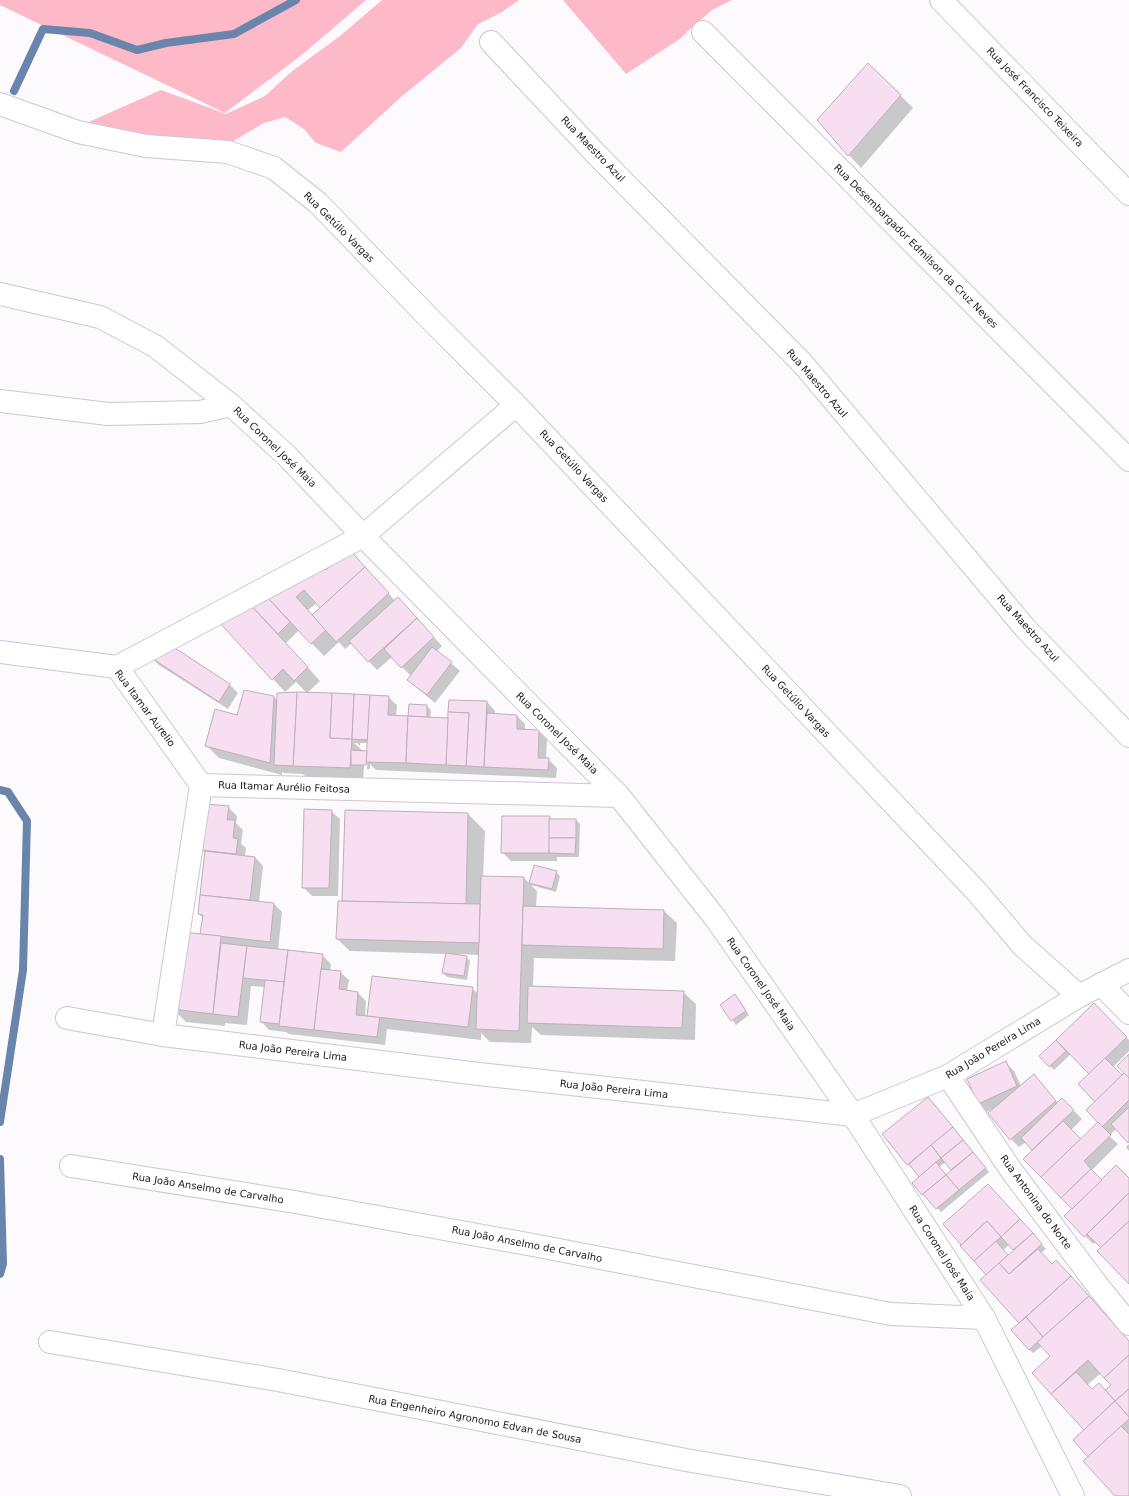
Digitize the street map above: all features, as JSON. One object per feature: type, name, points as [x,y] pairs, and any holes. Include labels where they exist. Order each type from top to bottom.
[{"type":"street","name":"Rua José Francisco Teixeira","points":[[941,0],[1129,194]]},
{"type":"street","name":"Rua Desembargador Edmilson da Cruz Neves","points":[[703,32],[1129,460]]},
{"type":"street","name":"Rua Maestro Azul","points":[[491,42],[597,155],[803,364],[1026,629],[1129,736]]},
{"type":"street","name":"Rua Getúlio Vargas","points":[[0,104],[78,132],[146,146],[228,152],[274,168],[318,204],[431,320],[516,404],[976,892],[1022,945],[1079,996]]},
{"type":"street","points":[[0,294],[100,317],[155,346],[231,405]]},
{"type":"street","name":"Rua Coronel José Maia","points":[[0,401],[108,414],[200,412],[231,405],[287,456],[363,536],[619,796],[716,919],[853,1115],[984,1318],[1073,1496]]},
{"type":"street","points":[[117,667],[363,536],[516,404]]},
{"type":"street","name":"Rua Itamar Aurelio","points":[[0,652],[117,667],[201,785]]},
{"type":"street","points":[[163,1034],[201,785]]},
{"type":"street","name":"Rua Itamar Aurélio Feitosa","points":[[201,785],[619,796]]},
{"type":"street","name":"Rua João Pereira Lima","points":[[67,1018],[163,1034],[478,1074],[853,1115],[948,1076],[1079,996],[1129,970]]},
{"type":"street","points":[[1101,984],[1129,1013]]},
{"type":"street","name":"Rua Antonina do Norte","points":[[948,1076],[1012,1170],[1101,1290],[1129,1324]]},
{"type":"street","name":"Rua João Anselmo de Carvalho","points":[[70,1166],[295,1202],[502,1239],[891,1314],[984,1318]]},
{"type":"street","name":"Rua Engenheiro Agronomo Edvan de Sousa","points":[[50,1342],[278,1380],[686,1460],[900,1496]]},
{"type":"shaded area","points":[[0,0],[366,0],[303,54],[225,113],[0,5]]},
{"type":"shaded area","points":[[382,0],[519,0],[502,12],[478,24],[461,48],[401,97],[341,152],[316,143],[304,129],[285,117],[264,123],[223,147],[118,137],[84,124],[161,90],[226,114],[265,96],[291,72],[340,36]]},
{"type":"shaded area","points":[[563,0],[732,0],[712,10],[680,39],[626,74]]},
{"type":"building","points":[[868,63],[901,95],[848,156],[817,120]]},
{"type":"building","points":[[349,549],[365,567],[320,608],[304,590],[296,597],[326,630],[311,644],[266,596],[311,555],[326,570]]},
{"type":"building","points":[[365,567],[389,593],[336,642],[312,615]]},
{"type":"building","points":[[258,587],[290,622],[278,634],[245,599]]},
{"type":"building","points":[[398,597],[417,618],[368,662],[349,641]]},
{"type":"building","points":[[245,599],[308,667],[294,681],[283,669],[272,680],[219,622]]},
{"type":"building","points":[[417,618],[434,637],[401,668],[384,649]]},
{"type":"building","points":[[161,639],[230,684],[219,702],[150,657]]},
{"type":"building","points":[[432,647],[452,662],[427,695],[407,680]]},
{"type":"building","points":[[244,690],[274,696],[270,763],[205,746],[215,709],[237,715]]},
{"type":"building","points":[[297,692],[332,693],[330,738],[352,739],[350,768],[293,766]]},
{"type":"building","points":[[297,692],[293,766],[274,765],[277,693]]},
{"type":"building","points":[[332,693],[354,694],[352,739],[330,738]]},
{"type":"building","points":[[354,694],[370,695],[368,740],[352,739]]},
{"type":"building","points":[[370,695],[389,696],[388,715],[408,716],[406,763],[366,762]]},
{"type":"building","points":[[449,700],[487,701],[484,767],[466,766],[469,713],[448,712]]},
{"type":"building","points":[[409,704],[427,705],[427,717],[408,716]]},
{"type":"building","points":[[448,712],[469,713],[466,766],[446,765]]},
{"type":"building","points":[[487,713],[517,715],[517,729],[539,730],[538,758],[549,758],[548,770],[484,767]]},
{"type":"building","points":[[408,716],[448,718],[446,765],[406,763]]},
{"type":"building","points":[[351,750],[367,751],[366,765],[351,765]]},
{"type":"building","points":[[206,804],[229,806],[227,820],[235,820],[233,838],[238,839],[236,854],[200,850]]},
{"type":"building","points":[[304,809],[332,810],[329,888],[302,888]]},
{"type":"building","points":[[345,810],[468,813],[466,904],[342,901]]},
{"type":"building","points":[[502,816],[550,816],[549,853],[501,853]]},
{"type":"building","points":[[549,819],[576,819],[576,838],[549,838]]},
{"type":"building","points":[[549,838],[576,838],[575,854],[549,853]]},
{"type":"building","points":[[205,851],[255,857],[250,900],[200,895]]},
{"type":"building","points":[[534,865],[557,871],[552,889],[529,883]]},
{"type":"building","points":[[481,876],[524,877],[519,1031],[476,1029]]},
{"type":"building","points":[[200,895],[274,903],[270,942],[200,934],[203,915],[198,914]]},
{"type":"building","points":[[338,901],[480,904],[479,943],[336,939]]},
{"type":"building","points":[[523,906],[664,910],[663,949],[522,945]]},
{"type":"building","points":[[181,932],[221,936],[213,1014],[172,1009]]},
{"type":"building","points":[[221,943],[247,946],[238,1017],[213,1014]]},
{"type":"building","points":[[247,946],[288,950],[284,982],[243,978]]},
{"type":"building","points":[[288,950],[323,954],[314,1030],[279,1026]]},
{"type":"building","points":[[446,953],[467,956],[464,976],[442,973]]},
{"type":"building","points":[[321,969],[341,971],[339,989],[358,992],[356,1015],[380,1017],[377,1037],[314,1030]]},
{"type":"building","points":[[372,976],[473,987],[468,1027],[367,1016]]},
{"type":"building","points":[[265,980],[284,982],[279,1024],[260,1022]]},
{"type":"building","points":[[528,986],[684,991],[682,1028],[527,1023]]},
{"type":"building","points":[[735,994],[746,1011],[731,1021],[720,1005]]},
{"type":"building","points":[[1094,1003],[1127,1037],[1089,1074],[1056,1040]]},
{"type":"building","points":[[1056,1040],[1066,1051],[1049,1067],[1039,1056]]},
{"type":"building","points":[[1129,1054],[1129,1078],[1117,1066]]},
{"type":"building","points":[[1105,1058],[1122,1075],[1095,1102],[1078,1084]]},
{"type":"building","points":[[1006,1061],[1017,1086],[978,1104],[967,1079]]},
{"type":"building","points":[[1124,1073],[1129,1078],[1129,1100],[1102,1127],[1086,1110]]},
{"type":"building","points":[[1034,1074],[1056,1101],[1010,1140],[988,1113]]},
{"type":"building","points":[[928,1097],[953,1127],[907,1165],[882,1134]]},
{"type":"building","points":[[1062,1098],[1074,1110],[1032,1150],[1021,1138]]},
{"type":"building","points":[[1129,1107],[1129,1142],[1128,1143],[1111,1124]]},
{"type":"building","points":[[1063,1121],[1081,1139],[1041,1177],[1023,1159]]},
{"type":"building","points":[[1098,1122],[1111,1135],[1084,1161],[1091,1169],[1061,1198],[1041,1177]]},
{"type":"building","points":[[953,1127],[963,1140],[941,1158],[931,1145]]},
{"type":"building","points":[[963,1140],[973,1152],[951,1170],[941,1158]]},
{"type":"building","points":[[931,1145],[941,1158],[919,1177],[909,1164]]},
{"type":"building","points":[[973,1152],[986,1168],[959,1190],[946,1175]]},
{"type":"building","points":[[936,1162],[946,1175],[922,1195],[912,1183]]},
{"type":"building","points":[[1116,1165],[1129,1178],[1129,1193],[1084,1237],[1064,1216]]},
{"type":"building","points":[[1091,1169],[1102,1180],[1072,1209],[1061,1198]]},
{"type":"building","points":[[946,1175],[959,1190],[936,1209],[923,1194]]},
{"type":"building","points":[[988,1184],[1020,1219],[1001,1237],[987,1221],[961,1245],[943,1224]]},
{"type":"building","points":[[1129,1193],[1129,1221],[1101,1248],[1087,1234]]},
{"type":"building","points":[[1020,1219],[1033,1233],[1013,1250],[1001,1237]]},
{"type":"building","points":[[987,1221],[1001,1237],[974,1261],[960,1246]]},
{"type":"building","points":[[1129,1221],[1129,1284],[1097,1251]]},
{"type":"building","points":[[1033,1233],[1042,1244],[1009,1274],[999,1263]]},
{"type":"building","points":[[996,1241],[1008,1255],[986,1275],[974,1261]]},
{"type":"building","points":[[1038,1249],[1052,1264],[1056,1260],[1071,1276],[1019,1323],[980,1280],[999,1263],[1009,1274]]},
{"type":"building","points":[[1071,1276],[1089,1296],[1043,1337],[1026,1317]]},
{"type":"building","points":[[1089,1296],[1129,1341],[1129,1355],[1104,1378],[1088,1360],[1051,1394],[1032,1373],[1050,1356],[1037,1342]]},
{"type":"building","points":[[1026,1317],[1043,1337],[1029,1350],[1011,1330]]},
{"type":"building","points":[[1129,1355],[1129,1389],[1115,1401],[1105,1390],[1111,1385],[1104,1378]]},
{"type":"building","points":[[1076,1372],[1092,1389],[1099,1383],[1115,1401],[1084,1430],[1051,1394]]},
{"type":"building","points":[[1129,1389],[1129,1417],[1115,1401]]},
{"type":"building","points":[[1115,1401],[1129,1417],[1129,1419],[1088,1457],[1073,1440]]},
{"type":"building","points":[[1121,1426],[1129,1434],[1129,1496],[1115,1496],[1083,1461]]},
{"type":"waterway","points":[[14,91],[43,29],[90,33],[137,50],[166,43],[234,34],[296,0]]},
{"type":"waterway","points":[[0,790],[8,792],[27,821],[23,970],[0,1122]]},
{"type":"waterway","points":[[0,1159],[3,1264],[0,1274]]}]
